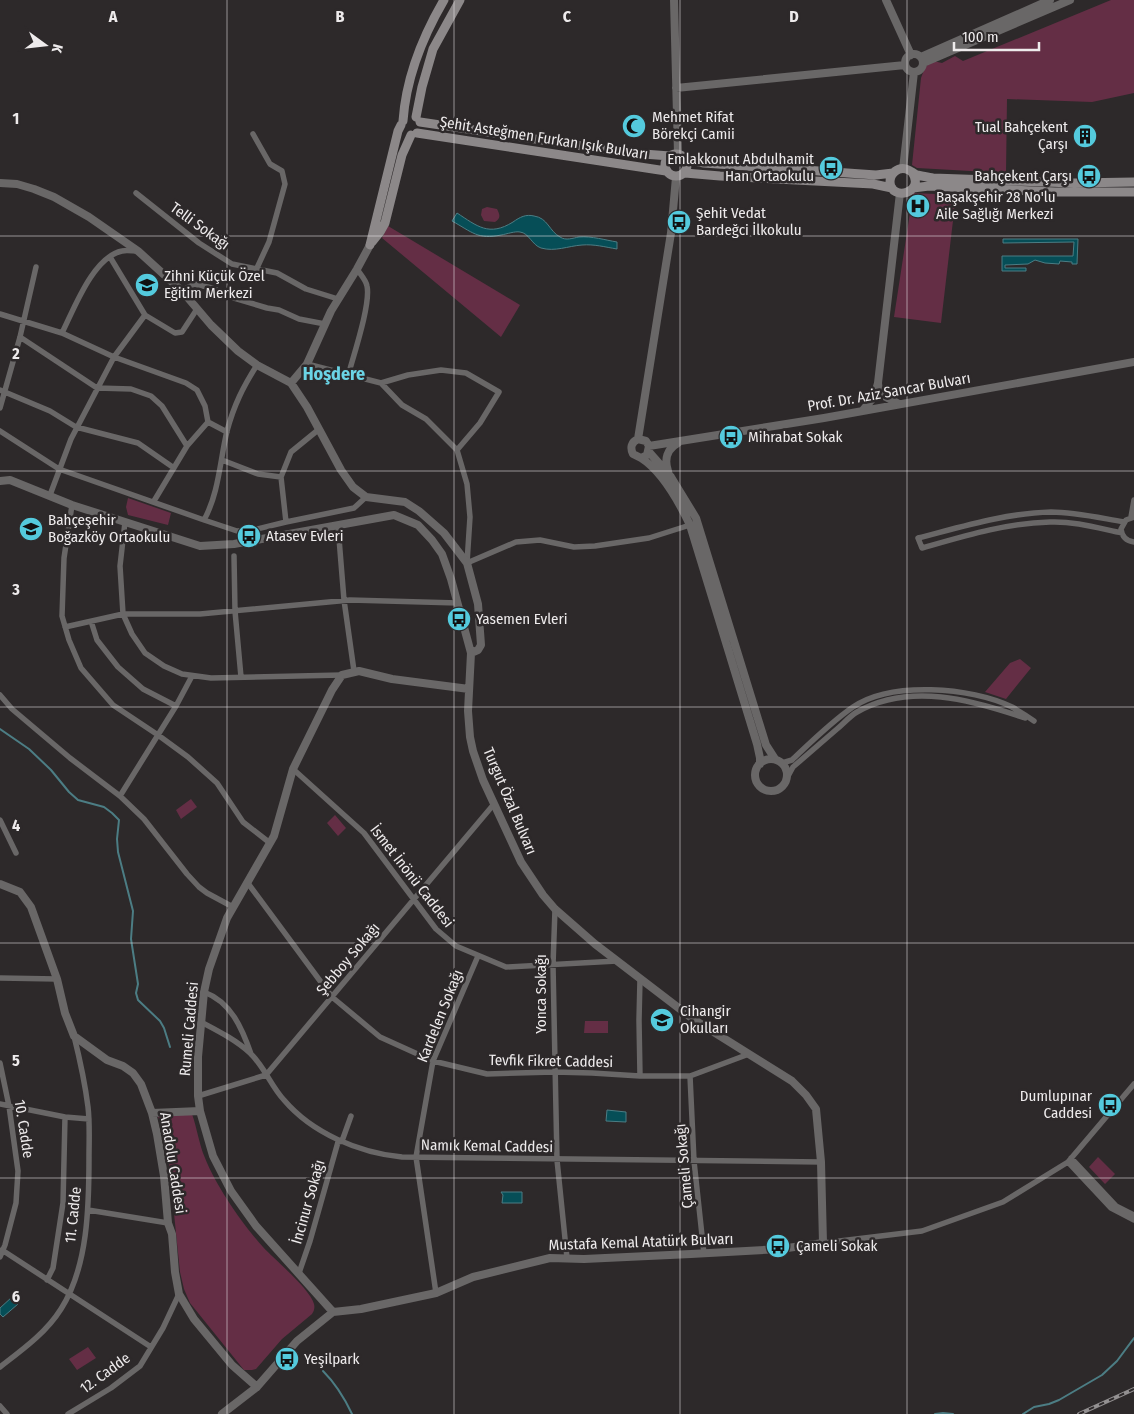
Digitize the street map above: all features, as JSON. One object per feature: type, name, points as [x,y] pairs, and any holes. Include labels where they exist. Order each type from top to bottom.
[{"type":"main road","points":[[370,244],[398,131],[402,123],[408,87],[420,49],[444,0]]},
{"type":"main road","points":[[370,244],[385,223],[402,155],[414,134],[421,128],[418,119],[422,86],[433,49],[460,0]]},
{"type":"main road","points":[[402,123],[409,116],[418,119]]},
{"type":"main road","name":"Şehit Asteğmen Furkan Işık Bulvarı","points":[[418,119],[630,153],[678,156],[704,163],[876,175],[893,173]]},
{"type":"main road","points":[[402,123],[405,133],[414,134]]},
{"type":"main road","name":"Şehit Asteğmen Furkan Işık Bulvarı","points":[[414,134],[666,171]]},
{"type":"main road","points":[[685,173],[688,166],[678,156],[666,161],[666,171],[676,177],[685,173],[873,184],[907,193],[913,188],[929,186],[1055,192],[1133,193]]},
{"type":"main road","points":[[908,170],[915,180],[913,188]]},
{"type":"main road","points":[[896,190],[890,180],[893,173],[908,170],[933,178],[1074,183],[1134,182]]},
{"type":"street","points":[[674,0],[678,156]]},
{"type":"street","points":[[886,0],[910,54]]},
{"type":"street","points":[[922,60],[1050,0]]},
{"type":"street","points":[[922,60],[1070,0]]},
{"type":"street","points":[[910,54],[917,54],[922,60],[922,68],[914,72],[908,70],[906,58],[910,54]]},
{"type":"street","points":[[676,88],[906,65]]},
{"type":"street","points":[[908,170],[914,72]]},
{"type":"street","points":[[253,134],[270,164],[282,171],[285,184],[269,242],[256,270]]},
{"type":"street","points":[[638,439],[670,233],[676,177]]},
{"type":"street","points":[[0,183],[17,184],[54,197],[89,217],[138,252],[182,291],[211,325],[238,351],[257,365],[291,383],[341,470],[353,487],[366,497],[405,502],[419,511],[444,533],[467,563]]},
{"type":"street","points":[[862,411],[874,396],[878,382],[896,190]]},
{"type":"street","name":"Telli Sokağı","points":[[136,193],[199,243],[232,264],[277,273],[306,289],[338,300]]},
{"type":"street","points":[[291,383],[307,364],[325,324],[370,244]]},
{"type":"street","points":[[62,332],[94,271],[110,256],[121,251],[138,252]]},
{"type":"street","points":[[110,256],[146,314],[175,333],[182,332],[197,309]]},
{"type":"street","points":[[0,408],[2,390],[20,337],[36,266]]},
{"type":"street","points":[[348,376],[366,308],[368,287],[357,269]]},
{"type":"street","points":[[182,291],[194,284],[212,288],[234,298],[279,310],[299,319],[325,324]]},
{"type":"street","points":[[0,314],[62,332],[114,357],[186,383],[197,390],[205,406],[208,422]]},
{"type":"street","points":[[50,495],[76,428],[97,388],[114,357],[146,314]]},
{"type":"street","points":[[20,337],[97,388],[132,389],[151,396],[162,406],[187,446]]},
{"type":"street","name":"Prof. Dr. Aziz Sancar Bulvarı","points":[[649,449],[681,441],[862,411],[1134,362]]},
{"type":"street","points":[[307,364],[348,376],[382,383],[408,375],[441,370],[466,373],[499,392],[480,424],[457,450]]},
{"type":"street","points":[[204,520],[209,511],[227,432],[240,392],[257,365]]},
{"type":"street","points":[[878,382],[879,392],[899,404]]},
{"type":"street","points":[[382,383],[402,405],[426,418],[457,450],[468,492],[470,517],[467,563],[478,604],[481,643],[478,650],[471,653]]},
{"type":"street","points":[[2,390],[50,411],[76,428],[138,442],[174,468]]},
{"type":"street","points":[[208,422],[227,432]]},
{"type":"street","points":[[154,501],[187,446],[208,422]]},
{"type":"street","points":[[286,522],[281,477],[291,452],[318,430]]},
{"type":"street","points":[[0,431],[59,469],[237,531],[253,530],[354,508],[366,497]]},
{"type":"street","points":[[760,764],[764,761],[774,760],[782,763],[792,760],[853,706],[878,696],[909,690],[935,690],[970,694],[1010,706],[1034,721],[969,701],[936,696],[910,696],[881,702],[857,712],[793,767],[782,787],[777,790],[762,788],[756,779],[760,764],[757,744],[690,525],[681,506],[663,481],[646,461],[633,454],[631,448],[633,442],[638,439],[644,440],[671,477],[698,523],[766,745],[774,760]]},
{"type":"street","points":[[671,477],[666,464],[667,453],[674,445],[681,441]]},
{"type":"street","points":[[640,458],[645,456],[649,449]]},
{"type":"street","points":[[222,460],[258,474],[281,477]]},
{"type":"street","name":"Turgut Özal Bulvarı","points":[[0,481],[10,480],[72,505],[200,546],[234,544],[394,515],[418,525],[442,554],[458,604],[471,653],[468,711],[470,737],[483,780],[521,862],[532,881],[555,909],[595,944],[693,1019],[792,1081],[806,1096],[816,1109],[821,1162],[823,1243]]},
{"type":"street","points":[[1122,533],[1088,525],[1051,522],[1012,525],[922,548],[918,538],[1001,518],[1051,512],[1124,522],[1133,517],[1134,500]]},
{"type":"street","points":[[72,505],[64,558],[62,616],[82,668],[113,705],[188,757],[217,784],[243,822],[270,843]]},
{"type":"street","points":[[125,522],[120,566],[123,614],[132,634],[145,653],[164,666],[192,676],[211,678],[342,675],[359,671],[392,679],[469,689]]},
{"type":"street","points":[[1124,522],[1122,533],[1127,540],[1134,542]]},
{"type":"street","points":[[467,563],[516,542],[540,540],[574,547],[595,546],[649,538],[690,525]]},
{"type":"street","points":[[338,526],[344,600],[354,671]]},
{"type":"street","points":[[234,556],[235,611],[240,677]]},
{"type":"street","points":[[65,627],[123,614],[200,614],[344,600],[458,604]]},
{"type":"street","points":[[91,621],[97,640],[118,667],[143,689],[176,706]]},
{"type":"street","name":"Rumeli Caddesi","points":[[333,1312],[256,1226],[231,1191],[213,1156],[200,1111],[198,1057],[204,992],[217,943],[233,907],[274,836],[293,769],[332,690],[342,675]]},
{"type":"street","points":[[120,796],[176,706],[192,676]]},
{"type":"street","points":[[0,695],[12,709],[70,758],[120,796],[144,819],[187,874],[199,886],[207,893],[233,907]]},
{"type":"street","points":[[782,763],[787,773],[787,778]]},
{"type":"street","name":"İsmet İnönü Caddesi","points":[[293,769],[364,833],[436,929],[456,946],[506,968],[618,961]]},
{"type":"street","name":"Şebboy Sokağı","points":[[266,1075],[494,804]]},
{"type":"street","points":[[0,820],[16,852]]},
{"type":"street","name":"Tevfik Fikret Caddesi","points":[[247,882],[332,997],[380,1037],[433,1061],[486,1074],[554,1072],[690,1076],[749,1054]]},
{"type":"street","points":[[0,884],[20,892],[31,907],[57,979],[65,1013],[74,1036]]},
{"type":"street","name":"Yonca Sokağı","points":[[555,909],[553,965],[556,1160],[567,1258]]},
{"type":"street","name":"Kardelen Sokağı","points":[[436,1294],[416,1158],[433,1061],[478,956]]},
{"type":"street","points":[[0,978],[57,979]]},
{"type":"street","points":[[640,979],[640,1076]]},
{"type":"street","points":[[204,992],[213,995],[225,1004],[242,1029],[251,1054]]},
{"type":"street","name":"Namık Kemal Caddesi","points":[[201,1022],[230,1038],[251,1054],[284,1100],[310,1124],[342,1141],[384,1156],[556,1160],[821,1162]]},
{"type":"street","name":"Anadolu Caddesi","points":[[74,1036],[107,1060],[123,1066],[133,1073],[141,1084],[152,1113],[164,1176],[168,1223],[172,1234],[179,1294],[194,1319],[232,1365],[257,1388]]},
{"type":"street","name":"11. Cadde","points":[[0,1367],[51,1323],[70,1295],[80,1262],[88,1210],[89,1119],[74,1036]]},
{"type":"street","name":"10. Cadde","points":[[0,1063],[9,1106],[18,1170],[16,1203],[1,1252]]},
{"type":"street","points":[[198,1096],[266,1075]]},
{"type":"street","name":"Çameli Sokağı","points":[[690,1076],[694,1161],[704,1254]]},
{"type":"street","points":[[1069,1160],[1134,1084]]},
{"type":"street","points":[[0,1104],[65,1117],[89,1119]]},
{"type":"street","points":[[152,1113],[200,1111]]},
{"type":"street","name":"İncinur Sokağı","points":[[299,1273],[338,1142],[342,1141],[351,1116]]},
{"type":"street","points":[[46,1280],[53,1268],[63,1203],[65,1117]]},
{"type":"street","points":[[1069,1160],[1116,1206],[1134,1215]]},
{"type":"street","points":[[1069,1160],[1111,1208],[1134,1220]]},
{"type":"street","name":"Mustafa Kemal Atatürk Bulvarı","points":[[333,1312],[361,1309],[436,1294],[473,1277],[550,1258],[704,1254],[780,1249],[922,1231],[1003,1202],[1069,1160]]},
{"type":"street","points":[[88,1210],[168,1223]]},
{"type":"street","points":[[1,1252],[151,1347]]},
{"type":"street","name":"12. Cadde","points":[[68,1414],[111,1388],[140,1366],[163,1328],[179,1294]]},
{"type":"street","points":[[222,1414],[257,1388],[297,1341],[333,1312]]},
{"type":"street","points":[[0,1406],[8,1414]]},
{"type":"shaded area","points":[[1111,0],[1134,0],[1134,93],[1092,102],[1007,99],[1006,173],[917,168],[912,165],[921,78],[925,67],[933,61],[942,63],[955,56],[963,61]]},
{"type":"shaded area","points":[[913,193],[956,195],[941,323],[894,317]]},
{"type":"shaded area","points":[[487,207],[497,209],[499,216],[495,222],[484,221],[481,215],[482,209]]},
{"type":"shaded area","points":[[388,226],[520,305],[501,337],[382,238]]},
{"type":"shaded area","points":[[128,498],[171,513],[168,525],[128,515],[126,507]]},
{"type":"shaded area","points":[[1020,659],[1031,668],[1006,699],[985,692],[1010,663]]},
{"type":"shaded area","points":[[191,799],[197,807],[181,819],[176,810]]},
{"type":"shaded area","points":[[335,815],[346,828],[338,836],[327,823]]},
{"type":"shaded area","points":[[585,1021],[608,1021],[608,1033],[584,1033]]},
{"type":"shaded area","points":[[192,1114],[205,1158],[216,1181],[231,1205],[255,1238],[299,1283],[314,1304],[312,1314],[282,1339],[256,1369],[252,1370],[244,1370],[190,1303],[180,1272],[168,1155],[158,1116]]},
{"type":"shaded area","points":[[1098,1157],[1115,1174],[1105,1184],[1089,1167]]},
{"type":"shaded area","points":[[88,1347],[96,1358],[77,1370],[69,1359]]},
{"type":"water","points":[[457,213],[477,226],[490,229],[505,226],[523,216],[539,217],[562,238],[598,238],[617,242],[617,249],[586,245],[546,249],[535,244],[523,233],[518,232],[481,236],[470,232],[452,221]]},
{"type":"water","points":[[1003,239],[1078,239],[1077,264],[1060,261],[1059,264],[1045,263],[1035,260],[1028,264],[1005,265],[1005,268],[1026,268],[1026,271],[1002,271],[1002,256],[1073,256],[1074,242],[1003,243]]},
{"type":"water","points":[[607,1110],[626,1112],[626,1122],[606,1121]]},
{"type":"water","points":[[501,1192],[522,1192],[522,1203],[502,1203],[503,1195]]},
{"type":"water","points":[[12,1297],[18,1304],[3,1317],[0,1314],[0,1308]]},
{"type":"waterway","points":[[0,729],[29,749],[78,800],[104,807],[119,820],[118,852],[133,911],[131,939],[138,984],[136,993],[138,1000],[160,1021],[170,1047]]},
{"type":"waterway","points":[[1023,1414],[1034,1407],[1059,1400],[1102,1375],[1117,1361],[1134,1338]]},
{"type":"waterway","points":[[323,1371],[339,1391],[352,1414]]},
{"type":"waterway","points":[[935,1414],[953,1414]]},
{"type":"railway","points":[[1079,1414],[1134,1389]]},
{"type":"place","name":"Mehmet Rifat Börekçi Camii","points":[[634,126]]},
{"type":"place","name":"Tual Bahçekent Çarşı","points":[[1085,136]]},
{"type":"place","name":"Emlakkonut Abdulhamit Han Ortaokulu","points":[[831,168]]},
{"type":"place","name":"Bahçekent Çarşı","points":[[1089,176]]},
{"type":"place","name":"Başakşehir 28 No'lu Aile Sağlığı Merkezi","points":[[918,206]]},
{"type":"place","name":"Şehit Vedat Bardeğci İlkokulu","points":[[679,222]]},
{"type":"place","name":"Zihni Küçük Özel Eğitim Merkezi","points":[[147,285]]},
{"type":"place","name":"Mihrabat Sokak","points":[[731,437]]},
{"type":"place","name":"Bahçeşehir Boğazköy Ortaokulu","points":[[31,529]]},
{"type":"place","name":"Atasev Evleri","points":[[249,536]]},
{"type":"place","name":"Yasemen Evleri","points":[[459,619]]},
{"type":"place","name":"Cihangir Okulları","points":[[662,1020]]},
{"type":"place","name":"Dumlupınar Caddesi","points":[[1110,1105]]},
{"type":"place","name":"Çameli Sokak","points":[[778,1246]]},
{"type":"place","name":"Yeşilpark","points":[[287,1359]]},
{"type":"district","name":"Hoşdere","points":[[334,374]]}]
